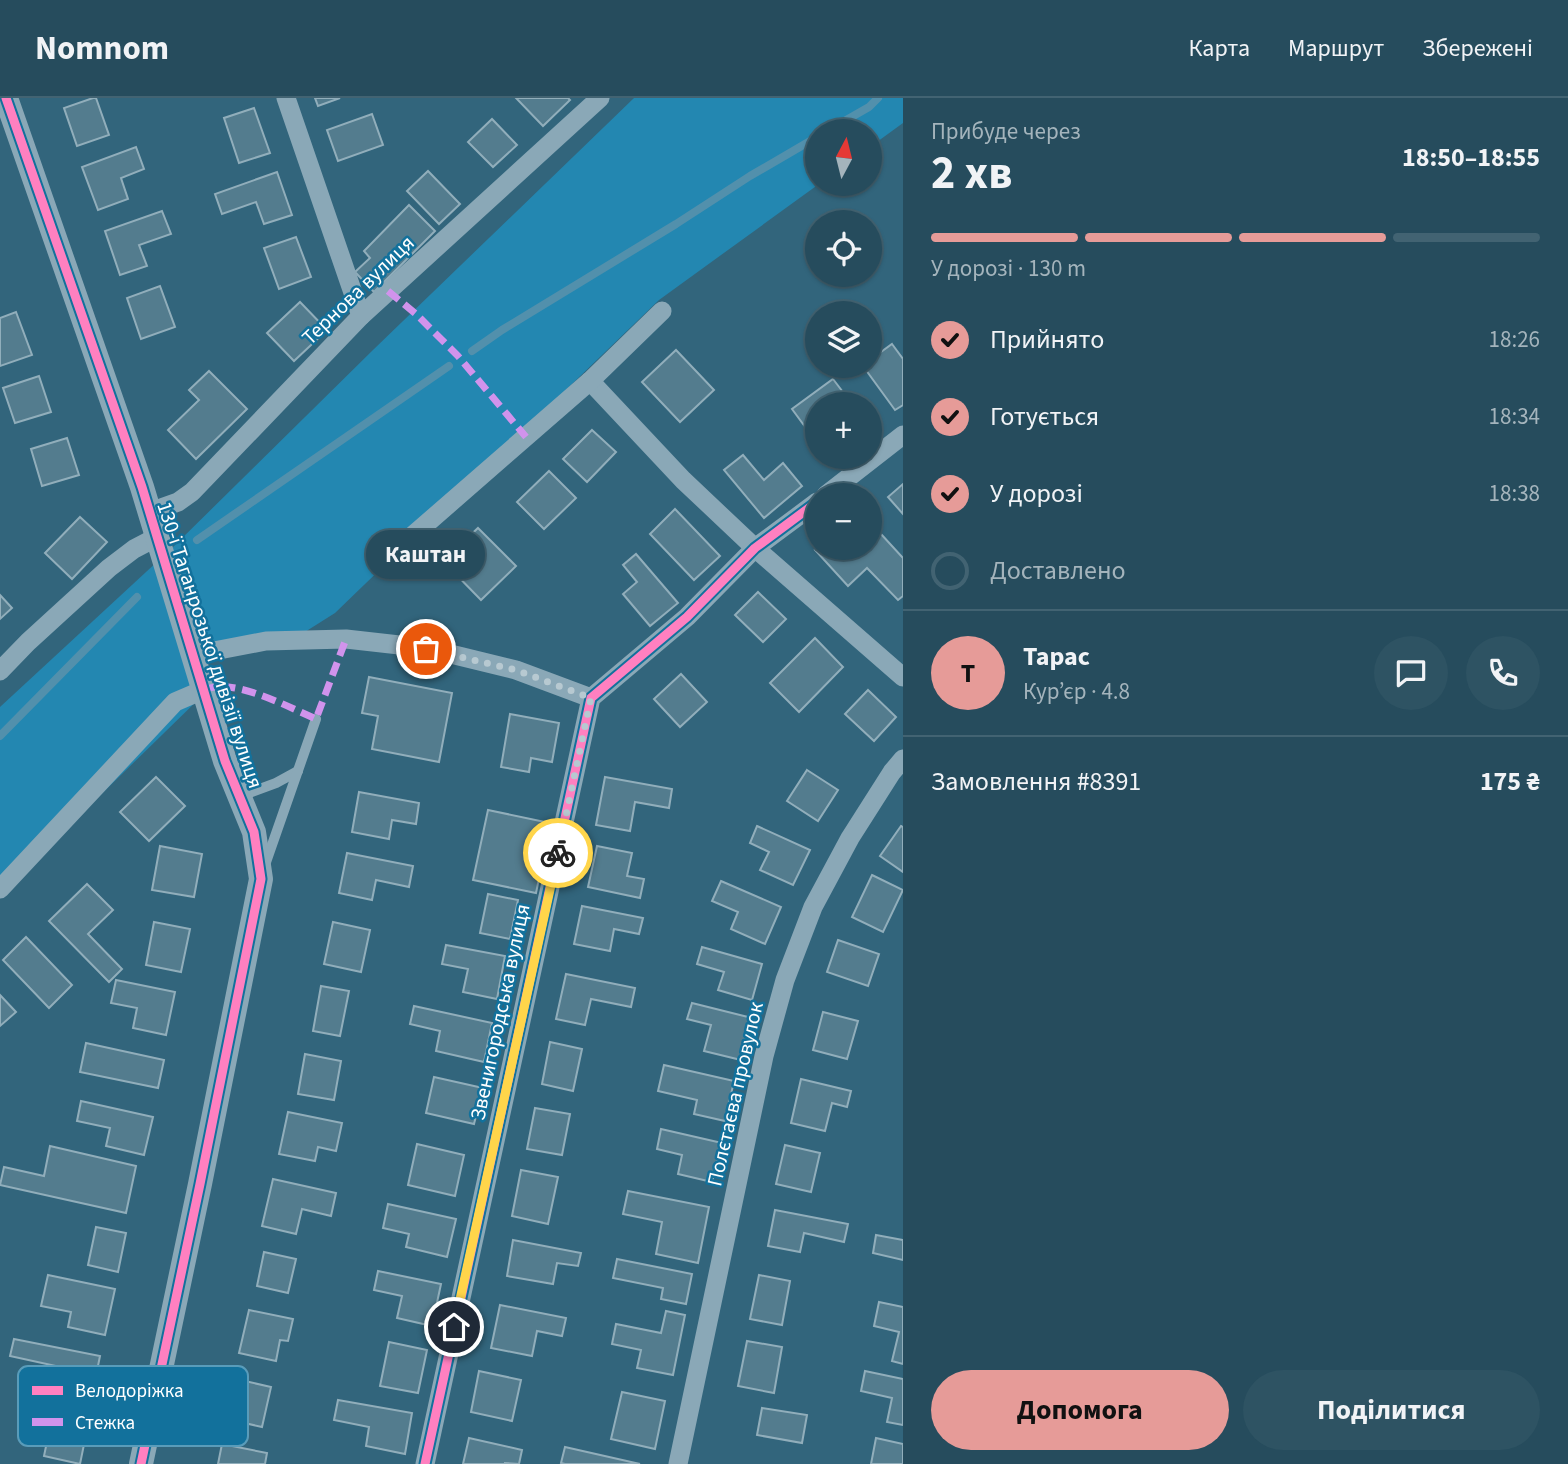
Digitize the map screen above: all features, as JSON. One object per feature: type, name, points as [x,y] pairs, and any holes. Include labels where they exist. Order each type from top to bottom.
[{"type":"street","name":"130-ї Таганрозької дивізії вулиця","points":[[6,98],[150,512],[225,761],[254,832],[261,879],[161,1366]]},
{"type":"street","points":[[286,98],[360,316]]},
{"type":"street","name":"Тернова вулиця","points":[[150,512],[178,502],[192,492],[360,316],[600,98]]},
{"type":"street","points":[[403,544],[590,381],[662,311]]},
{"type":"street","points":[[590,381],[684,480],[755,548],[903,677]]},
{"type":"street","points":[[841,483],[903,435]]},
{"type":"street","points":[[193,655],[266,641],[346,639],[426,649],[516,670],[591,698],[687,617],[755,548],[805,511]]},
{"type":"street","points":[[0,671],[110,568],[134,549],[157,537]]},
{"type":"street","points":[[0,889],[175,702],[203,690]]},
{"type":"street","name":"Звенигородська вулиця","points":[[425,1464],[591,698]]},
{"type":"street","name":"Полєтаєва провулок","points":[[678,1464],[764,1056],[785,980],[813,907],[850,838],[903,759]]},
{"type":"street","name":"130-ї Таганрозької дивізії вулиця","points":[[141,1464],[145,1446]]},
{"type":"lane","points":[[261,879],[316,719]]},
{"type":"lane","points":[[239,797],[276,783],[298,771]]},
{"type":"shaded area","points":[[634,98],[903,98],[903,123],[882,138],[882,119],[805,119],[805,194],[659,300],[335,613],[289,642],[208,654],[171,549]]},
{"type":"shaded area","points":[[159,560],[205,693],[0,893],[0,707]]},
{"type":"building","points":[[96,98],[109,135],[77,146],[64,108]]},
{"type":"building","points":[[315,98],[340,98],[318,106]]},
{"type":"building","points":[[516,98],[568,98],[570,100],[543,126]]},
{"type":"building","points":[[254,108],[270,153],[239,163],[224,118]]},
{"type":"building","points":[[372,114],[383,145],[338,161],[327,130]]},
{"type":"building","points":[[492,119],[517,145],[493,167],[468,142]]},
{"type":"building","points":[[136,147],[144,169],[121,178],[128,199],[98,210],[82,167]]},
{"type":"building","points":[[428,171],[460,204],[439,224],[407,191]]},
{"type":"building","points":[[277,172],[292,215],[264,224],[256,202],[222,214],[215,194]]},
{"type":"building","points":[[409,205],[435,231],[374,292],[355,272],[370,258],[364,251]]},
{"type":"building","points":[[162,211],[171,234],[139,245],[147,266],[120,275],[105,231]]},
{"type":"building","points":[[296,237],[311,277],[279,289],[264,248]]},
{"type":"building","points":[[160,286],[175,327],[141,339],[127,298]]},
{"type":"building","points":[[300,302],[327,330],[294,361],[267,333]]},
{"type":"building","points":[[16,312],[32,355],[0,366],[0,318]]},
{"type":"building","points":[[892,344],[903,359],[903,405],[895,410],[872,378],[882,378],[882,351]]},
{"type":"building","points":[[676,350],[714,390],[680,422],[642,382]]},
{"type":"building","points":[[209,371],[247,409],[196,459],[168,430],[199,400],[189,390]]},
{"type":"building","points":[[39,376],[51,412],[15,423],[3,388]]},
{"type":"building","points":[[833,379],[843,392],[815,392]]},
{"type":"building","points":[[805,399],[805,427],[792,409]]},
{"type":"building","points":[[592,430],[616,452],[587,482],[563,459]]},
{"type":"building","points":[[67,438],[79,475],[42,486],[31,449]]},
{"type":"building","points":[[743,455],[764,480],[783,463],[802,486],[764,518],[724,470]]},
{"type":"building","points":[[549,471],[576,498],[544,529],[517,502]]},
{"type":"building","points":[[903,484],[903,514],[888,497]]},
{"type":"building","points":[[675,509],[720,556],[694,580],[650,534]]},
{"type":"building","points":[[80,517],[107,542],[72,579],[45,553]]},
{"type":"building","points":[[478,528],[516,566],[481,600],[443,561]]},
{"type":"building","points":[[882,535],[903,558],[903,596],[898,600],[867,568],[848,586],[824,560],[882,560]]},
{"type":"building","points":[[636,554],[678,603],[650,626],[623,594],[637,582],[623,565]]},
{"type":"building","points":[[758,592],[786,619],[763,642],[735,615]]},
{"type":"building","points":[[0,595],[12,608],[0,619]]},
{"type":"building","points":[[815,638],[843,667],[799,712],[770,683]]},
{"type":"building","points":[[681,674],[707,702],[680,727],[654,699]]},
{"type":"building","points":[[369,677],[452,693],[439,762],[372,749],[378,716],[362,713]]},
{"type":"building","points":[[868,690],[896,717],[874,741],[845,714]]},
{"type":"building","points":[[510,714],[559,723],[552,762],[531,758],[529,772],[501,767]]},
{"type":"building","points":[[807,770],[838,790],[818,821],[787,801]]},
{"type":"building","points":[[156,777],[185,806],[149,841],[120,812]]},
{"type":"building","points":[[605,777],[672,789],[669,808],[635,802],[630,831],[596,825]]},
{"type":"building","points":[[359,792],[419,803],[416,824],[392,820],[389,839],[352,832]]},
{"type":"building","points":[[488,810],[545,822],[536,863],[542,864],[536,893],[473,880]]},
{"type":"building","points":[[757,826],[810,850],[793,885],[760,870],[769,852],[750,843]]},
{"type":"building","points":[[901,826],[903,827],[903,872],[880,856]]},
{"type":"building","points":[[160,846],[202,854],[194,897],[152,890]]},
{"type":"building","points":[[597,846],[632,853],[627,876],[644,879],[640,898],[588,887]]},
{"type":"building","points":[[347,853],[413,866],[409,887],[376,880],[372,900],[339,893]]},
{"type":"building","points":[[872,875],[903,890],[883,932],[852,917]]},
{"type":"building","points":[[721,881],[781,907],[765,944],[731,929],[738,912],[712,901]]},
{"type":"building","points":[[87,884],[113,910],[88,934],[122,969],[109,982],[49,921]]},
{"type":"building","points":[[488,894],[518,900],[510,939],[480,933]]},
{"type":"building","points":[[582,906],[643,918],[639,934],[614,929],[610,951],[574,944]]},
{"type":"building","points":[[154,922],[190,929],[181,972],[146,965]]},
{"type":"building","points":[[333,922],[370,930],[361,972],[324,964]]},
{"type":"building","points":[[26,937],[72,985],[49,1008],[3,960]]},
{"type":"building","points":[[838,940],[879,954],[868,986],[827,972]]},
{"type":"building","points":[[446,945],[505,956],[497,999],[463,992],[468,969],[442,964]]},
{"type":"building","points":[[702,947],[762,964],[752,1000],[718,990],[724,972],[697,964]]},
{"type":"building","points":[[566,974],[635,988],[631,1007],[591,999],[585,1025],[556,1019]]},
{"type":"building","points":[[116,980],[175,992],[166,1035],[133,1028],[137,1008],[111,1003]]},
{"type":"building","points":[[321,986],[349,991],[340,1036],[313,1031]]},
{"type":"building","points":[[0,995],[16,1012],[0,1026]]},
{"type":"building","points":[[692,1003],[752,1018],[741,1060],[704,1051],[711,1025],[687,1019]]},
{"type":"building","points":[[414,1006],[492,1023],[484,1062],[436,1051],[440,1031],[410,1024]]},
{"type":"building","points":[[823,1012],[858,1021],[847,1059],[813,1050]]},
{"type":"building","points":[[550,1042],[582,1049],[573,1091],[542,1084]]},
{"type":"building","points":[[86,1043],[164,1060],[158,1088],[80,1072]]},
{"type":"building","points":[[305,1054],[341,1061],[334,1100],[298,1094]]},
{"type":"building","points":[[664,1065],[734,1081],[725,1121],[694,1114],[697,1100],[658,1091]]},
{"type":"building","points":[[434,1077],[483,1088],[474,1124],[426,1113]]},
{"type":"building","points":[[801,1079],[851,1091],[847,1107],[832,1103],[825,1131],[791,1123]]},
{"type":"building","points":[[81,1101],[153,1117],[144,1155],[106,1146],[110,1128],[77,1121]]},
{"type":"building","points":[[535,1108],[570,1114],[562,1155],[527,1149]]},
{"type":"building","points":[[288,1112],[342,1123],[336,1151],[318,1147],[315,1161],[279,1154]]},
{"type":"building","points":[[661,1129],[722,1143],[712,1182],[678,1174],[682,1155],[657,1149]]},
{"type":"building","points":[[417,1144],[464,1155],[455,1196],[408,1185]]},
{"type":"building","points":[[785,1145],[820,1153],[811,1192],[776,1184]]},
{"type":"building","points":[[50,1146],[136,1166],[126,1213],[0,1185],[4,1167],[44,1176]]},
{"type":"building","points":[[521,1170],[558,1177],[548,1224],[512,1216]]},
{"type":"building","points":[[273,1179],[336,1193],[331,1216],[302,1209],[296,1234],[262,1226]]},
{"type":"building","points":[[628,1191],[709,1207],[698,1263],[656,1254],[662,1222],[623,1214]]},
{"type":"building","points":[[388,1204],[456,1219],[447,1257],[406,1247],[409,1234],[383,1228]]},
{"type":"building","points":[[775,1210],[848,1224],[844,1242],[804,1233],[800,1252],[768,1246]]},
{"type":"building","points":[[96,1227],[126,1233],[118,1272],[88,1265]]},
{"type":"building","points":[[876,1235],[903,1240],[903,1260],[873,1253]]},
{"type":"building","points":[[513,1240],[581,1253],[578,1266],[557,1263],[553,1284],[507,1276]]},
{"type":"building","points":[[264,1252],[296,1259],[288,1293],[257,1286]]},
{"type":"building","points":[[617,1259],[692,1274],[686,1304],[661,1299],[663,1288],[613,1278]]},
{"type":"building","points":[[378,1271],[441,1284],[432,1326],[397,1318],[402,1296],[374,1290]]},
{"type":"building","points":[[48,1275],[115,1289],[105,1335],[68,1327],[71,1312],[41,1306]]},
{"type":"building","points":[[759,1275],[790,1281],[782,1325],[750,1319]]},
{"type":"building","points":[[879,1302],[903,1307],[903,1364],[892,1361],[899,1332],[874,1326]]},
{"type":"building","points":[[500,1305],[566,1318],[562,1336],[537,1331],[532,1356],[491,1348]]},
{"type":"building","points":[[249,1310],[293,1319],[288,1341],[280,1340],[276,1361],[239,1353]]},
{"type":"building","points":[[666,1311],[685,1315],[673,1375],[637,1368],[641,1350],[612,1344],[616,1324],[661,1333]]},
{"type":"building","points":[[14,1339],[100,1356],[98,1366],[56,1366],[10,1356]]},
{"type":"building","points":[[747,1341],[782,1347],[774,1393],[738,1386]]},
{"type":"building","points":[[389,1342],[427,1350],[418,1393],[380,1386]]},
{"type":"building","points":[[479,1371],[521,1380],[512,1421],[471,1412]]},
{"type":"building","points":[[865,1371],[903,1379],[903,1425],[887,1422],[892,1398],[861,1391]]},
{"type":"building","points":[[248,1382],[271,1387],[262,1427],[248,1424]]},
{"type":"building","points":[[622,1392],[665,1401],[655,1449],[611,1439]]},
{"type":"building","points":[[338,1400],[412,1413],[405,1454],[366,1446],[369,1427],[334,1420]]},
{"type":"building","points":[[762,1408],[807,1415],[802,1443],[757,1435]]},
{"type":"building","points":[[469,1438],[522,1450],[519,1464],[463,1464]]},
{"type":"building","points":[[876,1438],[903,1444],[903,1464],[871,1464]]},
{"type":"building","points":[[46,1446],[84,1446],[80,1464],[44,1456]]},
{"type":"building","points":[[222,1446],[267,1453],[265,1464],[218,1464]]},
{"type":"building","points":[[565,1447],[640,1464],[565,1464],[561,1463]]},
{"type":"waterway","points":[[848,119],[869,107],[878,98]]},
{"type":"waterway","points":[[472,351],[805,144]]},
{"type":"waterway","points":[[197,540],[449,366]]},
{"type":"waterway","points":[[0,736],[137,597]]},
{"type":"marked path","points":[[388,291],[416,314],[458,356],[526,437]]},
{"type":"marked path","points":[[201,691],[217,687],[241,689],[316,719],[346,639]]},
{"type":"cycle path","points":[[6,98],[142,487],[225,761],[254,832],[261,879],[162,1366]]},
{"type":"cycle path","points":[[425,1464],[591,698],[687,617],[755,548],[805,511]]},
{"type":"cycle path","points":[[141,1464],[145,1446]]},
{"type":"way so far","points":[[426,649],[516,670],[591,698],[558,853]]},
{"type":"place","name":"Каштан","points":[[426,649]]},
{"type":"route","points":[[454,1327],[558,853]]}]
